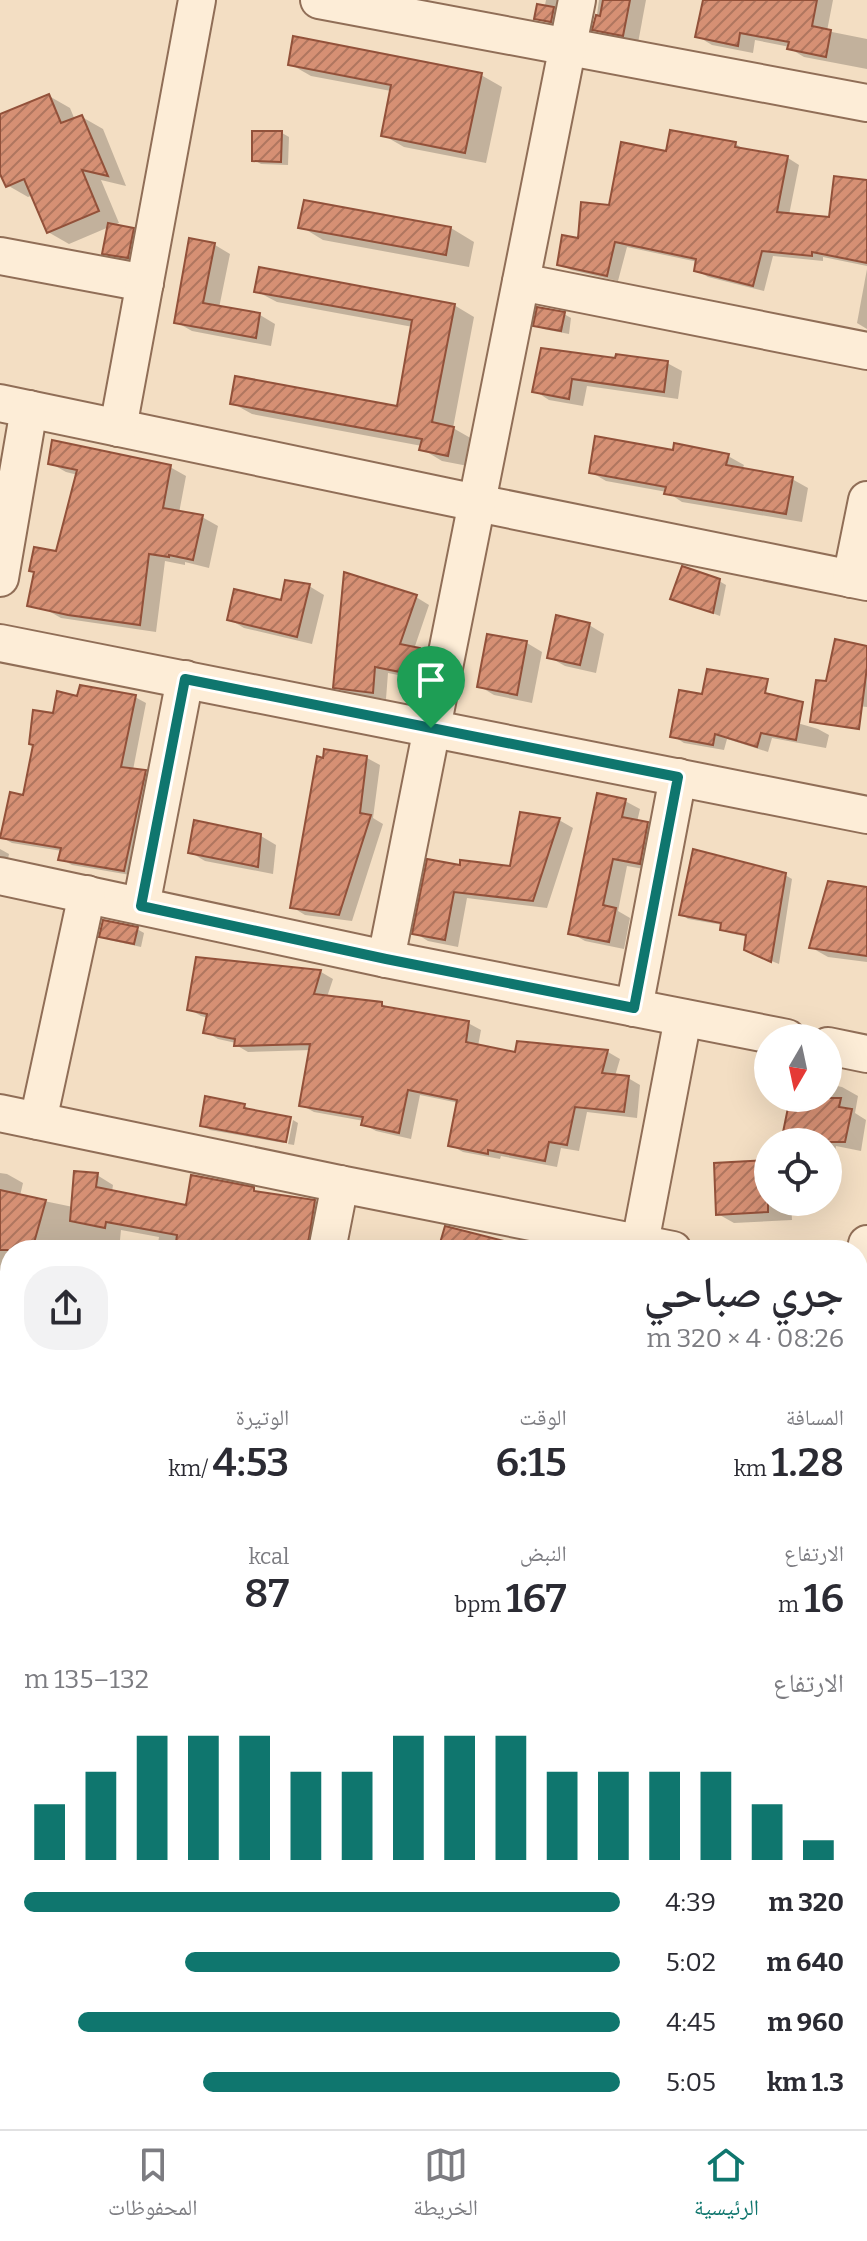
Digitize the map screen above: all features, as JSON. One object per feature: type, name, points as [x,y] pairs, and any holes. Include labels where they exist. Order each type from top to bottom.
[{"type":"street","points":[[118,428],[197,0]]},
{"type":"street","points":[[319,0],[867,103]]},
{"type":"street","points":[[386,959],[577,0]]},
{"type":"street","points":[[0,256],[145,283]]},
{"type":"street","points":[[521,282],[867,351]]},
{"type":"street","points":[[0,578],[14,406],[859,580],[867,500]]},
{"type":"street","points":[[0,643],[867,815]]},
{"type":"street","points":[[141,906],[185,679]]},
{"type":"street","points":[[634,1008],[678,777]]},
{"type":"street","points":[[0,876],[386,959],[754,1032]]},
{"type":"street","points":[[38,1121],[87,894]]},
{"type":"street","points":[[658,1240],[683,1018]]},
{"type":"street","points":[[842,1049],[867,1054]]},
{"type":"street","points":[[0,1113],[622,1240]]},
{"type":"street","points":[[329,1240],[340,1184]]},
{"type":"building","points":[[603,0],[630,0],[623,36],[592,30],[596,15],[600,16]]},
{"type":"building","points":[[703,0],[817,0],[812,26],[831,30],[826,57],[787,49],[789,42],[740,33],[738,46],[695,37]]},
{"type":"building","points":[[537,4],[554,7],[551,22],[534,19]]},
{"type":"building","points":[[293,36],[482,73],[465,153],[381,136],[391,85],[288,65]]},
{"type":"building","points":[[49,94],[61,123],[82,115],[108,176],[82,170],[99,211],[47,233],[24,179],[6,187],[0,174],[0,114]]},
{"type":"building","points":[[670,130],[736,142],[735,147],[788,156],[777,212],[829,217],[834,176],[867,180],[867,263],[812,252],[812,256],[762,251],[753,286],[694,271],[696,259],[615,242],[607,276],[557,265],[562,235],[578,238],[581,202],[609,205],[621,142],[666,151]]},
{"type":"building","points":[[252,131],[282,131],[281,162],[252,161]]},
{"type":"building","points":[[304,200],[451,227],[446,255],[298,228]]},
{"type":"building","points":[[108,223],[134,228],[128,258],[102,254]]},
{"type":"building","points":[[189,238],[215,243],[203,303],[260,313],[256,338],[174,323]]},
{"type":"building","points":[[259,267],[455,304],[432,422],[454,427],[448,456],[419,450],[422,439],[230,404],[235,376],[397,406],[412,320],[254,292]]},
{"type":"building","points":[[537,307],[565,312],[561,331],[533,326]]},
{"type":"building","points":[[541,348],[615,358],[616,354],[668,361],[664,392],[572,379],[569,399],[532,392]]},
{"type":"building","points":[[595,436],[673,450],[674,443],[729,454],[726,465],[793,477],[786,514],[664,494],[666,487],[589,473]]},
{"type":"building","points":[[52,440],[171,465],[163,508],[203,515],[193,560],[149,554],[140,625],[27,606],[34,572],[29,571],[34,547],[56,551],[77,470],[48,464]]},
{"type":"building","points":[[682,566],[720,579],[713,613],[670,599]]},
{"type":"building","points":[[344,572],[417,595],[400,644],[420,648],[415,675],[375,667],[373,693],[333,688]]},
{"type":"building","points":[[285,580],[310,584],[297,637],[227,620],[234,589],[281,600]]},
{"type":"building","points":[[556,615],[590,623],[580,665],[547,658]]},
{"type":"building","points":[[487,634],[527,641],[517,695],[477,687]]},
{"type":"building","points":[[835,639],[867,646],[859,729],[810,722],[816,680],[826,681]]},
{"type":"building","points":[[707,669],[768,679],[765,693],[803,702],[796,740],[761,733],[757,747],[715,734],[713,745],[670,737],[679,690],[702,694]]},
{"type":"building","points":[[80,685],[136,695],[121,767],[146,770],[124,871],[58,860],[61,848],[0,838],[10,792],[23,795],[33,745],[29,744],[33,710],[53,713],[57,691],[77,696]]},
{"type":"building","points":[[324,749],[367,756],[360,813],[371,815],[339,915],[290,908],[317,756],[323,758]]},
{"type":"building","points":[[597,793],[626,799],[622,817],[648,822],[640,864],[613,859],[603,905],[616,908],[609,942],[568,934]]},
{"type":"building","points":[[520,812],[560,818],[533,901],[454,892],[445,940],[412,934],[427,859],[460,865],[460,860],[510,866]]},
{"type":"building","points":[[194,820],[261,834],[258,867],[188,853]]},
{"type":"building","points":[[693,849],[786,873],[771,962],[744,950],[746,935],[720,930],[721,923],[679,915]]},
{"type":"building","points":[[828,881],[867,887],[867,956],[809,948]]},
{"type":"building","points":[[103,920],[138,927],[134,944],[99,937]]},
{"type":"building","points":[[196,957],[321,970],[314,994],[382,1002],[382,1006],[469,1021],[466,1042],[515,1052],[517,1041],[608,1050],[602,1073],[629,1076],[624,1112],[575,1107],[567,1145],[549,1142],[545,1161],[448,1146],[457,1100],[408,1090],[399,1133],[361,1125],[363,1117],[299,1106],[310,1044],[234,1046],[235,1039],[203,1033],[207,1014],[187,1010]]},
{"type":"building","points":[[205,1096],[245,1104],[244,1108],[291,1117],[286,1142],[200,1126]]},
{"type":"building","points":[[842,1107],[852,1109],[845,1142],[842,1142],[842,1128],[784,1128],[787,1112],[842,1112]]},
{"type":"building","points":[[754,1161],[754,1213],[716,1215],[714,1163]]},
{"type":"building","points":[[74,1171],[98,1173],[96,1187],[186,1205],[191,1175],[254,1187],[254,1191],[315,1200],[309,1240],[176,1240],[177,1235],[106,1222],[105,1228],[70,1221]]},
{"type":"building","points":[[0,1190],[46,1200],[35,1240],[0,1240]]},
{"type":"building","points":[[445,1226],[500,1240],[441,1240]]},
{"type":"route","points":[[185,679],[431,728],[678,777],[634,1008],[141,906],[185,679]]}]
